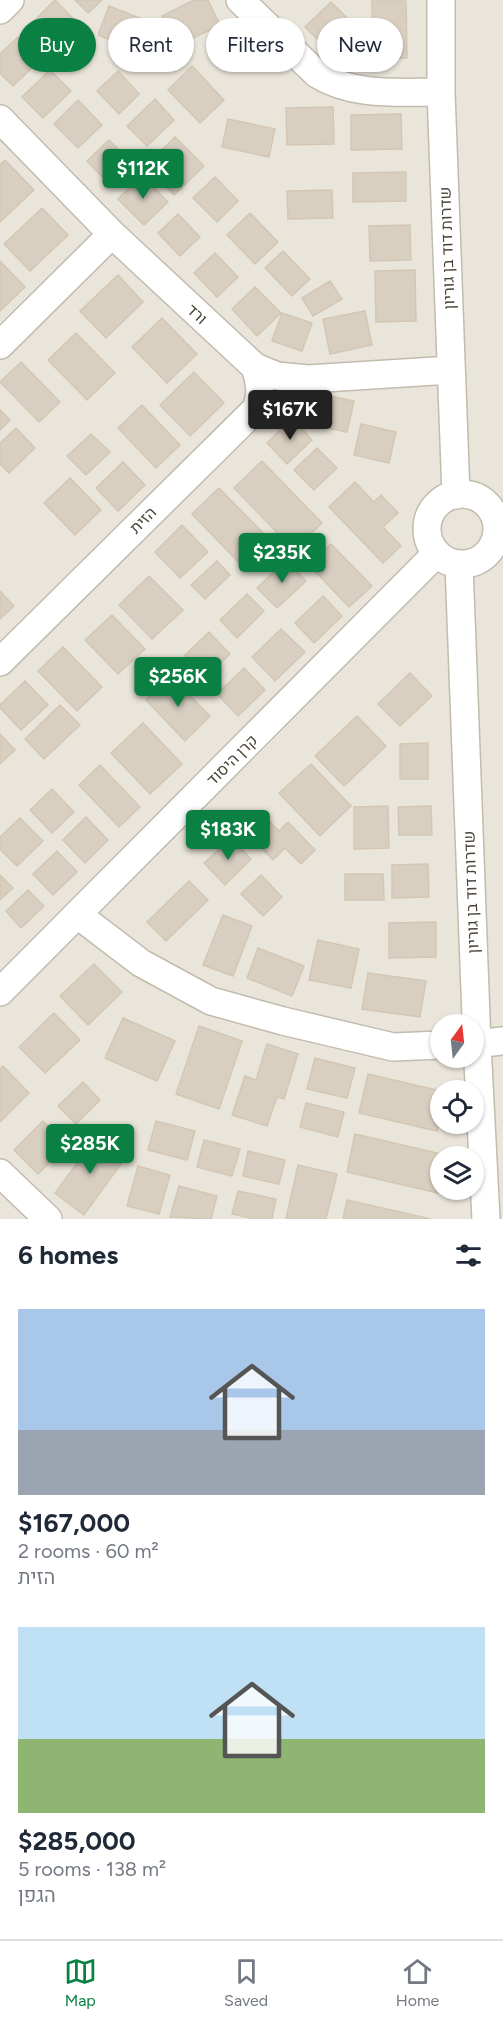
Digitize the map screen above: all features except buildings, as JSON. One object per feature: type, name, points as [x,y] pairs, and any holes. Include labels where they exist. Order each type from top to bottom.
[{"type":"street","points":[[0,10],[10,0]]},
{"type":"street","points":[[240,0],[317,74],[330,82],[348,88],[371,91],[441,92]]},
{"type":"street","name":"שדרות דוד בן גוריון","points":[[441,0],[441,92],[456,495]]},
{"type":"street","name":"ורד","points":[[0,119],[112,234],[255,367],[277,376],[308,379],[451,370]]},
{"type":"street","points":[[0,345],[112,234]]},
{"type":"street","name":"הזית","points":[[0,662],[256,409],[260,400],[260,389],[255,367]]},
{"type":"street","points":[[456,495],[467,495],[497,504],[496,540],[491,550],[477,561],[448,559],[431,544],[428,524],[437,505],[456,495]]},
{"type":"street","name":"שדרות דוד בן גוריון","points":[[448,559],[482,1014]]},
{"type":"street","name":"קרן היסוד","points":[[0,993],[448,559]]},
{"type":"street","points":[[78,915],[141,963],[211,1001],[393,1047],[430,1045]]},
{"type":"street","name":"שדרות דוד בן גוריון","points":[[484,1043],[486,1219]]},
{"type":"street","points":[[0,1173],[48,1219]]},
{"type":"shaded area","points":[[0,0],[503,0],[503,1219],[0,1219]]}]
